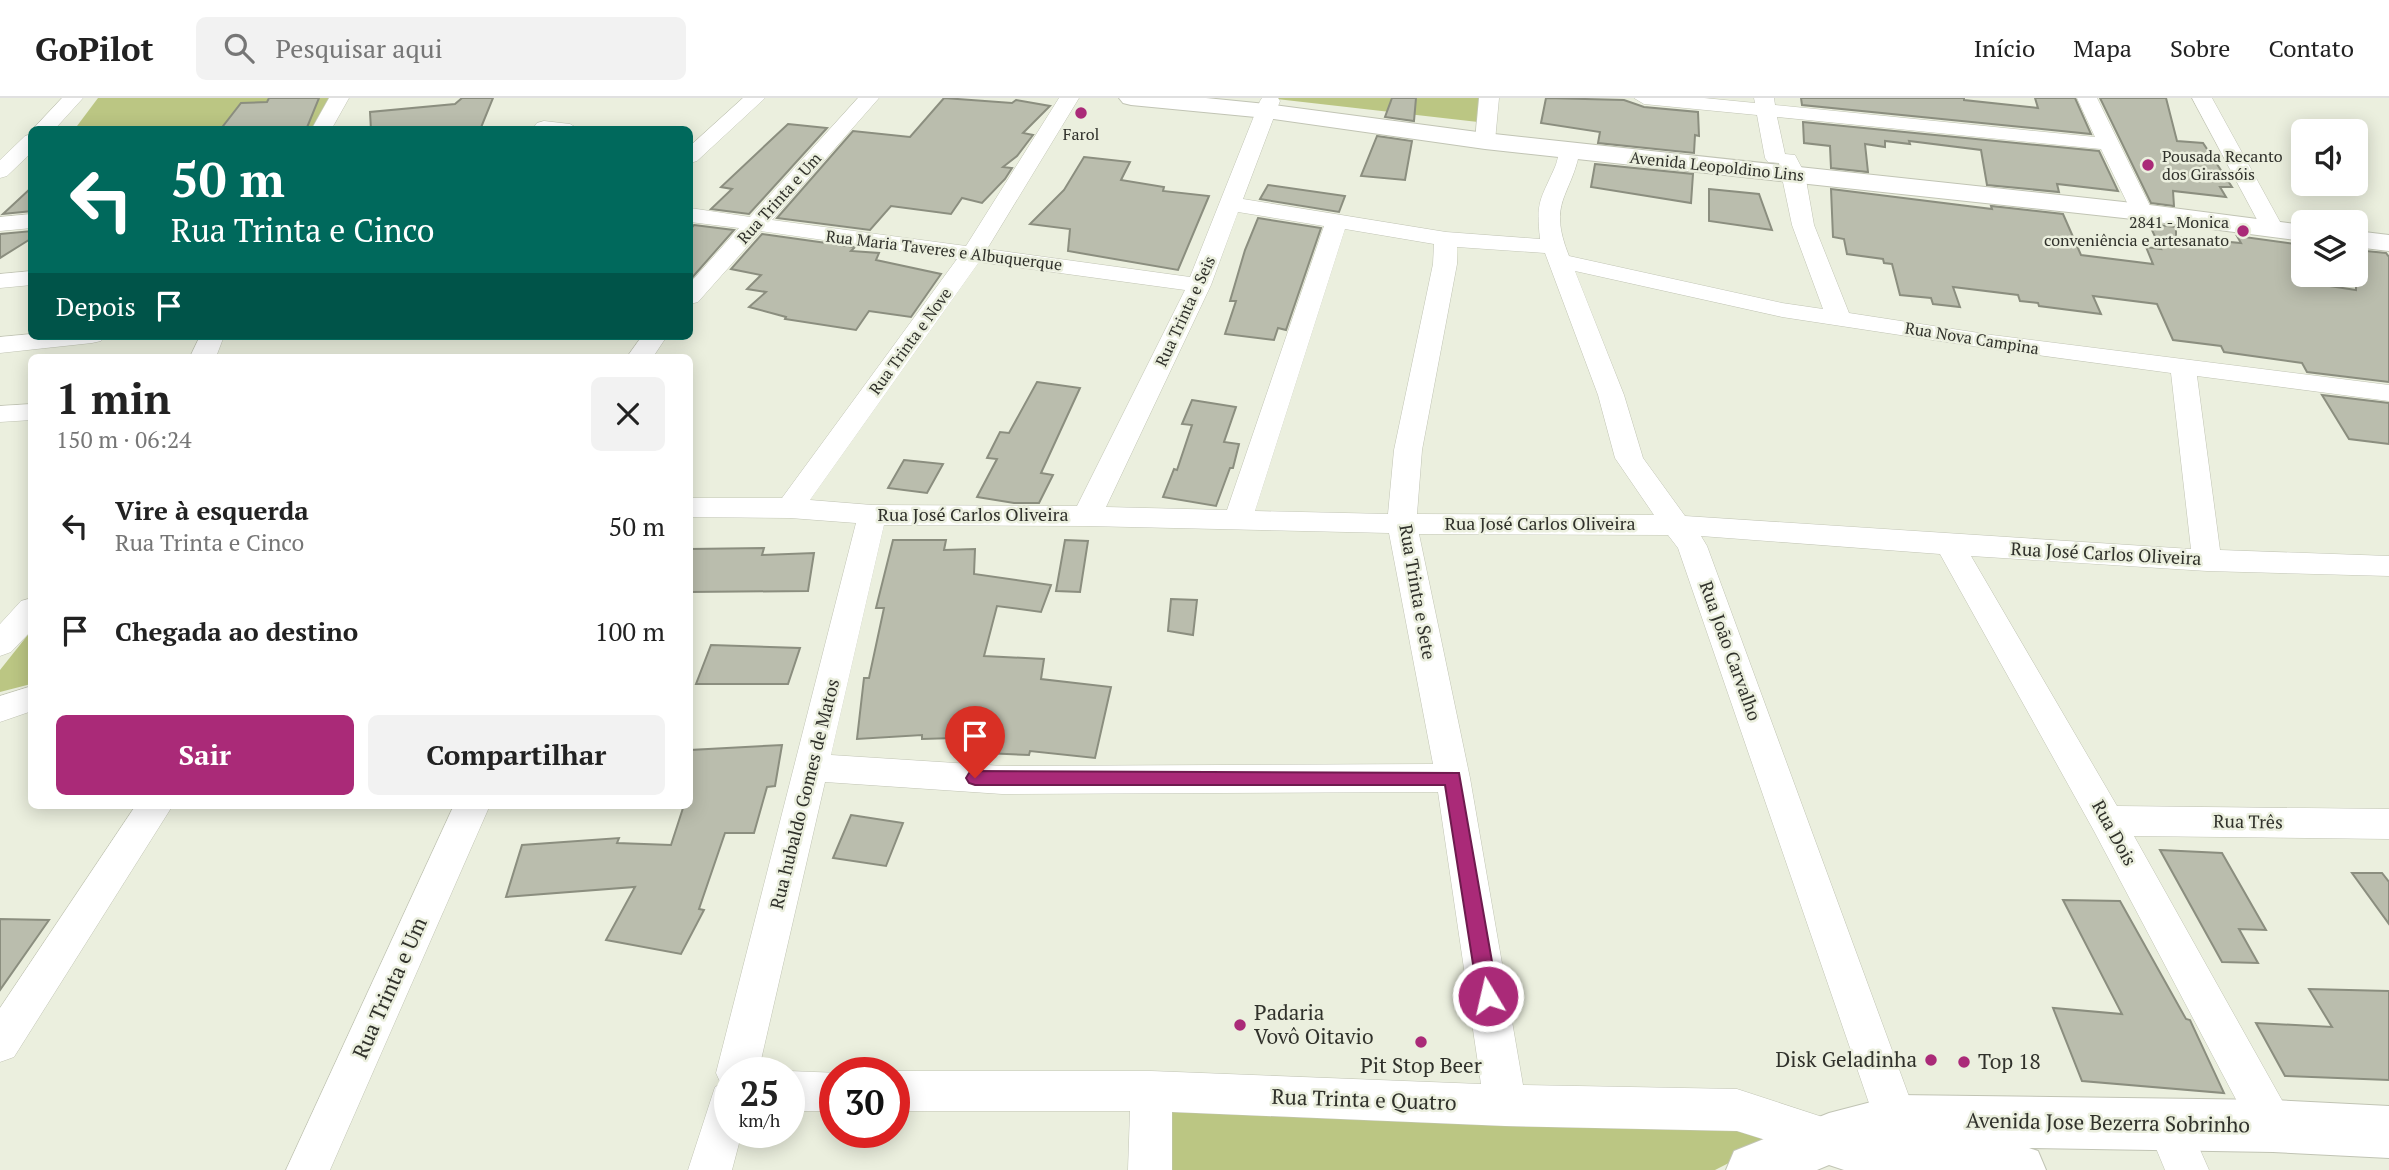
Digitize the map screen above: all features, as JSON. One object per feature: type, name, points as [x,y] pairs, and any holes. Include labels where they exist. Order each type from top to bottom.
[{"type":"main road","name":"Avenida Leopoldino Lins","points":[[1131,98],[1268,106],[1486,134],[1786,164],[2291,225]]},
{"type":"main road","name":"Avenida Leopoldino Lins","points":[[1243,98],[1268,106]]},
{"type":"main road","name":"Avenida Leopoldino Lins","points":[[1486,134],[1570,150],[1786,164]]},
{"type":"main road","points":[[2368,226],[2389,229]]},
{"type":"main road","points":[[2368,240],[2389,243]]},
{"type":"main road","name":"Avenida Jose Bezerra Sobrinho","points":[[1908,1152],[2167,1124],[2273,1125],[2389,1132]]},
{"type":"main road","points":[[1753,1170],[1829,1139]]},
{"type":"main road","name":"Avenida Jose Bezerra Sobrinho","points":[[1829,1139],[2019,1170]]},
{"type":"street","points":[[46,126],[73,98]]},
{"type":"street","points":[[323,126],[339,98]]},
{"type":"street","points":[[694,147],[755,98]]},
{"type":"street","name":"Rua Trinta e Um","points":[[698,277],[755,226],[869,98]]},
{"type":"street","name":"Rua Trinta e Nove","points":[[790,508],[973,253],[1069,98]]},
{"type":"street","points":[[1486,134],[1489,98]]},
{"type":"street","points":[[1644,98],[1765,104],[2109,144]]},
{"type":"street","points":[[2087,98],[2138,205]]},
{"type":"street","points":[[2202,98],[2269,222]]},
{"type":"street","points":[[1765,104],[1803,225],[1838,317]]},
{"type":"street","name":"Rua Trinta e Seis","points":[[1087,516],[1199,285],[1268,106]]},
{"type":"street","points":[[0,173],[28,144]]},
{"type":"street","name":"Rua João Carvalho","points":[[1570,150],[1548,210],[1551,239],[1611,395],[1629,458],[1692,546],[1908,1152]]},
{"type":"street","points":[[1231,204],[1557,254]]},
{"type":"street","name":"Rua Maria Taveres e Albuquerque","points":[[693,216],[1199,285]]},
{"type":"street","points":[[0,224],[28,221]]},
{"type":"street","points":[[1238,520],[1337,221]]},
{"type":"street","name":"Rua Trinta e Sete","points":[[1446,239],[1446,264],[1408,450],[1402,524],[1453,778],[1506,1105]]},
{"type":"street","name":"Rua Nova Campina","points":[[1557,254],[1752,305],[1992,342],[2389,393]]},
{"type":"street","points":[[0,281],[28,278]]},
{"type":"street","points":[[0,345],[51,340]]},
{"type":"street","points":[[2183,368],[2207,561]]},
{"type":"street","points":[[0,414],[28,412]]},
{"type":"street","name":"Rua José Carlos Oliveira","points":[[693,507],[790,508],[872,515],[1087,516],[1402,524],[1677,525],[2207,561],[2389,566]]},
{"type":"street","name":"Rua hubaldo Gomes de Matos","points":[[741,1057],[872,515]]},
{"type":"street","name":"Rua Dois","points":[[1949,544],[2108,821],[2273,1125]]},
{"type":"street","points":[[0,644],[28,613]]},
{"type":"street","points":[[0,709],[28,699]]},
{"type":"street","points":[[811,767],[1002,779],[1453,778]]},
{"type":"street","points":[[0,1043],[152,809]]},
{"type":"street","name":"Rua Trinta e Um","points":[[308,1170],[470,809]]},
{"type":"street","name":"Rua Três","points":[[2108,821],[2389,824]]},
{"type":"street","name":"Rua Trinta e Quatro","points":[[910,1091],[1151,1091],[1506,1105],[1737,1110],[1829,1139]]},
{"type":"street","points":[[1150,1170],[1151,1091]]},
{"type":"street","points":[[2167,1124],[2187,1170]]},
{"type":"street","points":[[710,1170],[716,1148]]},
{"type":"green space","points":[[98,98],[332,98],[317,126],[77,126]]},
{"type":"green space","points":[[1267,98],[1480,98],[1478,122]]},
{"type":"green space","points":[[28,635],[28,685],[0,692],[0,670]]},
{"type":"green space","points":[[1170,1107],[1747,1122],[1782,1136],[1715,1170],[1170,1170]]},
{"type":"building","points":[[269,98],[319,98],[308,126],[223,126],[241,103],[267,102]]},
{"type":"building","points":[[462,98],[493,98],[482,126],[371,126],[370,112],[455,104]]},
{"type":"building","points":[[944,98],[1012,103],[1016,100],[1050,106],[1023,133],[1033,135],[1017,156],[1003,167],[1012,168],[982,203],[962,198],[951,214],[891,206],[870,230],[777,218],[853,131],[910,137]]},
{"type":"building","points":[[1392,98],[1416,98],[1414,121],[1385,117]]},
{"type":"building","points":[[1546,98],[1624,100],[1644,107],[1698,112],[1699,136],[1695,135],[1694,153],[1598,143],[1600,132],[1541,123]]},
{"type":"building","points":[[1801,98],[1964,98],[2038,108],[2035,98],[2075,98],[2091,134],[1802,105]]},
{"type":"building","points":[[2100,98],[2166,98],[2177,141],[2203,143],[2232,187],[2220,187],[2226,197],[2173,191],[2174,206],[2151,203]]},
{"type":"building","points":[[1803,122],[2099,151],[2118,191],[2057,184],[2059,192],[1987,185],[1981,150],[1909,141],[1910,144],[1885,141],[1885,147],[1865,144],[1868,172],[1831,168],[1830,146],[1804,143]]},
{"type":"building","points":[[788,124],[827,128],[749,214],[711,209],[732,189],[721,187]]},
{"type":"building","points":[[1377,136],[1412,141],[1405,180],[1361,176]]},
{"type":"building","points":[[1084,157],[1130,162],[1121,180],[1164,187],[1163,191],[1209,196],[1178,270],[1068,251],[1070,229],[1030,224],[1064,190]]},
{"type":"building","points":[[1595,164],[1693,174],[1691,203],[1591,187]]},
{"type":"building","points":[[1268,185],[1345,196],[1339,212],[1260,199]]},
{"type":"building","points":[[1709,189],[1759,194],[1772,230],[1709,221]]},
{"type":"building","points":[[1831,189],[1992,209],[1991,206],[2063,214],[2081,255],[2153,264],[2146,247],[2161,249],[2149,224],[2176,227],[2176,237],[2241,243],[2237,236],[2291,243],[2291,287],[2356,290],[2356,287],[2368,287],[2368,251],[2386,253],[2389,257],[2389,382],[2307,372],[2302,363],[2224,352],[2221,346],[2173,340],[2157,304],[2093,296],[2101,314],[2039,306],[2038,303],[2020,301],[2018,295],[1953,287],[1960,307],[1933,304],[1931,298],[1900,295],[1892,264],[1884,263],[1883,259],[1847,254],[1844,239],[1833,237]]},
{"type":"building","points":[[28,191],[28,211],[3,214]]},
{"type":"building","points":[[1258,218],[1321,228],[1286,330],[1278,328],[1274,340],[1225,334],[1236,301],[1230,301]]},
{"type":"building","points":[[693,226],[734,230],[693,277]]},
{"type":"building","points":[[28,231],[28,240],[0,258],[0,234]]},
{"type":"building","points":[[762,234],[855,247],[851,251],[879,253],[876,260],[941,274],[911,317],[869,311],[856,330],[785,319],[786,317],[749,307],[766,292],[747,289],[761,275],[731,269]]},
{"type":"building","points":[[1037,382],[1080,388],[1041,473],[1053,475],[1039,503],[1014,503],[977,497],[997,459],[987,458],[1000,432],[1009,433]]},
{"type":"building","points":[[2322,395],[2389,403],[2389,444],[2349,439]]},
{"type":"building","points":[[1192,400],[1236,407],[1224,442],[1239,444],[1233,468],[1230,468],[1216,506],[1163,497],[1174,469],[1177,470],[1192,425],[1182,424]]},
{"type":"building","points":[[904,460],[943,464],[927,493],[888,488]]},
{"type":"building","points":[[893,540],[946,540],[944,550],[975,549],[974,574],[1051,585],[1041,612],[997,606],[984,656],[1044,659],[1041,679],[1111,687],[1095,758],[1030,751],[1029,755],[985,753],[988,737],[922,739],[922,735],[857,739],[864,678],[869,678],[884,608],[876,608]]},
{"type":"building","points":[[1065,540],[1088,541],[1080,592],[1056,591]]},
{"type":"building","points":[[764,548],[762,555],[814,553],[808,591],[693,592],[693,549]]},
{"type":"building","points":[[1171,599],[1197,600],[1193,635],[1168,631]]},
{"type":"building","points":[[711,645],[800,648],[788,684],[696,684]]},
{"type":"building","points":[[782,745],[775,786],[767,787],[754,833],[725,833],[699,909],[704,910],[681,954],[606,940],[635,887],[506,897],[522,845],[619,838],[617,843],[671,845],[683,809],[693,809],[693,750]]},
{"type":"building","points":[[851,815],[903,823],[886,866],[833,858]]},
{"type":"building","points":[[2160,850],[2222,853],[2266,930],[2239,929],[2258,963],[2222,962]]},
{"type":"building","points":[[2352,873],[2382,873],[2389,882],[2389,924]]},
{"type":"building","points":[[2063,900],[2120,901],[2186,1019],[2190,1020],[2224,1093],[2082,1081],[2053,1008],[2122,1014]]},
{"type":"building","points":[[0,919],[49,920],[0,990]]},
{"type":"building","points":[[2309,989],[2389,991],[2389,1080],[2285,1076],[2256,1023],[2332,1027]]},
{"type":"place","name":"Farol","points":[[1081,113]]},
{"type":"place","name":"Pousada Recanto dos Girassóis","points":[[2148,165]]},
{"type":"place","name":"2841 - Monica conveniência e artesanato","points":[[2243,231]]},
{"type":"place","name":"Padaria Vovô Oitavio","points":[[1240,1025]]},
{"type":"place","name":"Pit Stop Beer","points":[[1421,1042]]},
{"type":"place","name":"Disk Geladinha","points":[[1931,1060]]},
{"type":"place","name":"Top 18","points":[[1964,1062]]},
{"type":"route","points":[[975,778],[1453,778],[1488,996]]}]
